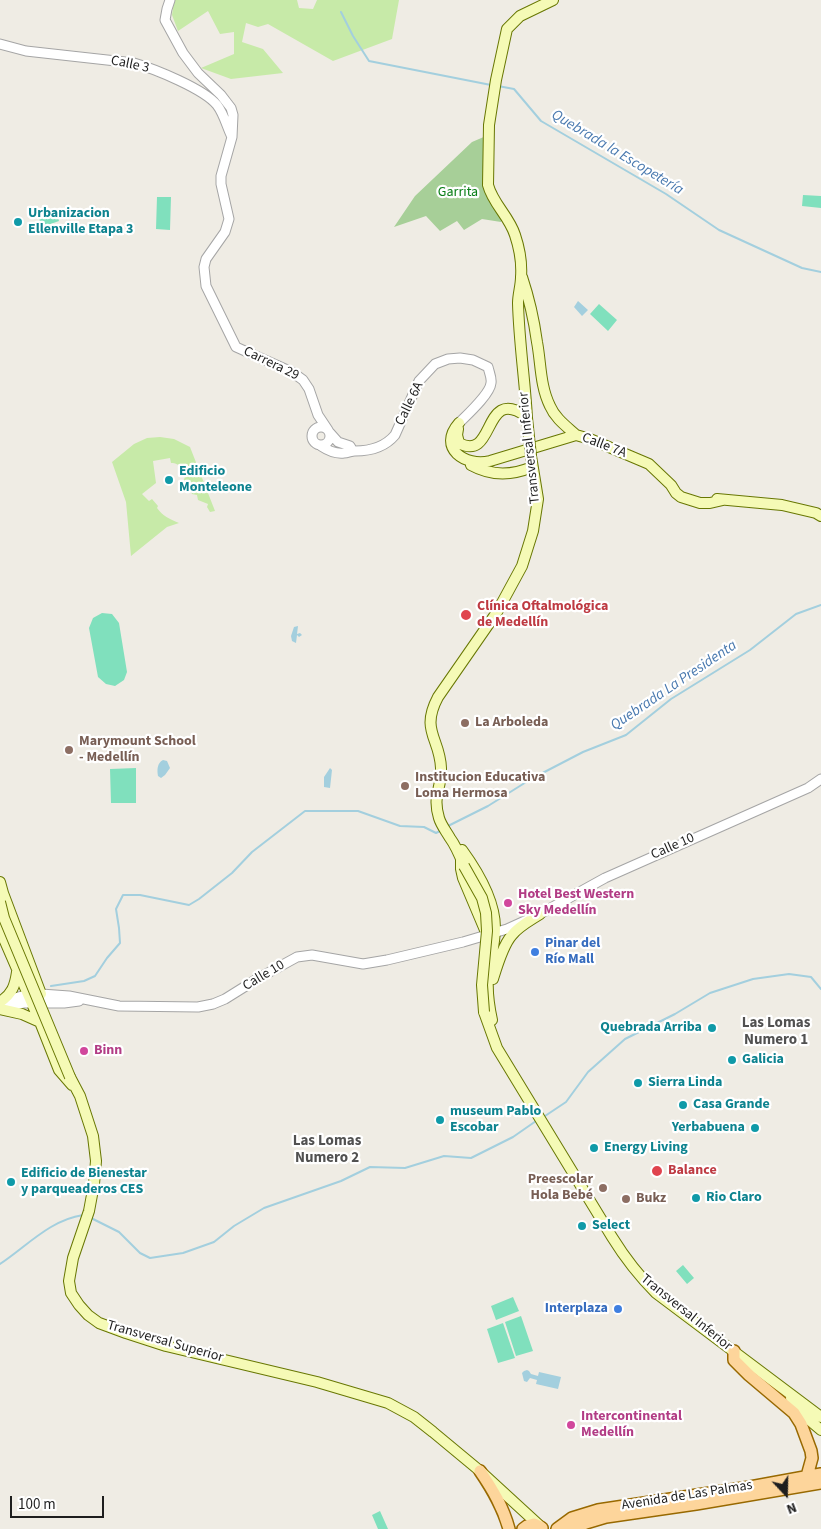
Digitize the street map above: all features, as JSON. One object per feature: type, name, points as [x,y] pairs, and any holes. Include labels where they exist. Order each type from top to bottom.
[{"type":"main road","name":"Transversal Inferior","points":[[553,0],[520,16],[507,29],[489,125],[488,185],[490,193],[511,226],[515,236],[521,276],[518,301],[526,417],[538,499],[533,531],[522,566],[497,612],[438,698],[431,715],[430,729],[442,766],[442,775],[435,800],[438,815],[446,832],[482,898],[487,919],[487,944],[482,985],[484,1012],[493,1038],[612,1237],[630,1265],[656,1293],[821,1417]]},
{"type":"main road","points":[[521,276],[527,292],[534,325],[546,398],[555,416],[576,435]]},
{"type":"main road","points":[[460,443],[469,446],[480,442],[486,435],[493,418],[503,410],[513,408],[526,417]]},
{"type":"main road","points":[[459,423],[457,435],[461,454]]},
{"type":"main road","points":[[459,423],[454,431],[452,440],[472,466],[494,473],[517,472],[532,467]]},
{"type":"main road","name":"Calle 7A","points":[[461,454],[469,462],[480,463],[576,435],[649,464],[671,485],[676,494],[681,497],[700,503],[723,500]]},
{"type":"main road","name":"Calle 7A","points":[[671,485],[695,496],[782,505],[816,513],[821,516]]},
{"type":"main road","points":[[686,506],[700,503]]},
{"type":"main road","points":[[446,832],[472,863],[490,901],[491,930],[488,979],[494,1027],[493,1038]]},
{"type":"main road","points":[[463,862],[461,869],[463,878],[491,930]]},
{"type":"main road","points":[[0,882],[7,929],[18,971],[59,1070],[77,1092]]},
{"type":"main road","name":"Transversal Superior","points":[[0,902],[4,918],[77,1092],[93,1136],[96,1160],[94,1184],[87,1216],[73,1258],[69,1281],[78,1305],[99,1323],[166,1346],[317,1382],[388,1403],[414,1417],[480,1471],[543,1529]]},
{"type":"main road","points":[[489,999],[496,971],[509,938],[540,914]]},
{"type":"main road","points":[[7,929],[21,943],[41,994]]},
{"type":"main road","points":[[0,1002],[7,997],[14,987],[18,971]]},
{"type":"main road","points":[[0,1009],[22,1014],[40,1022]]},
{"type":"main road","points":[[734,1351],[734,1360],[794,1414],[801,1424],[812,1451],[807,1476]]},
{"type":"main road","points":[[789,1393],[801,1413],[821,1430]]},
{"type":"main road","points":[[480,1471],[498,1498],[509,1529]]},
{"type":"main road","name":"Avenida de Las Palmas","points":[[557,1529],[572,1518],[598,1510],[821,1474]]},
{"type":"main road","name":"Avenida de Las Palmas","points":[[572,1529],[586,1522],[606,1517],[821,1483]]},
{"type":"main road","points":[[523,1529],[534,1524],[543,1529]]},
{"type":"street","points":[[170,0],[166,9],[165,20],[183,53],[198,73],[221,95],[231,108],[234,115],[230,118],[223,117]]},
{"type":"street","name":"Calle 3","points":[[0,44],[26,51],[134,63],[147,67],[205,94],[217,106],[232,138]]},
{"type":"street","name":"Carrera 29","points":[[234,115],[232,138],[221,176],[221,184],[229,216],[224,232],[211,251],[206,267],[207,289],[236,347],[292,372],[303,380],[309,389],[318,415],[329,431]]},
{"type":"street","name":"Calle 6A","points":[[321,446],[342,454],[369,450],[390,442],[395,435],[419,381],[434,364],[448,359],[473,360],[488,367],[491,378],[488,391],[459,423]]},
{"type":"street","points":[[318,415],[312,440],[321,446],[329,442],[329,431]]},
{"type":"street","points":[[314,430],[320,427],[329,431],[338,442],[350,446],[353,451]]},
{"type":"street","name":"Calle 10","points":[[0,1009],[41,994],[68,996],[119,1006],[198,1007],[225,999],[257,978],[297,957],[312,955],[362,964],[464,942],[491,930],[507,929],[540,914],[605,878],[808,788],[821,779]]},
{"type":"street","name":"Calle 10","points":[[808,788],[821,785]]},
{"type":"street","name":"Calle 10","points":[[0,1002],[30,999],[64,1003],[84,1000]]},
{"type":"green space","points":[[174,0],[297,0],[299,8],[313,9],[317,0],[399,0],[392,39],[333,61],[268,24],[258,27],[246,23],[242,42],[263,49],[283,73],[231,79],[201,68],[234,54],[234,32],[220,34],[208,11],[178,31],[172,15]]},
{"type":"green space","name":"Garrita","points":[[486,136],[484,164],[504,217],[501,222],[482,219],[464,230],[457,221],[440,231],[426,216],[394,227],[415,196],[472,142]]},
{"type":"green space","points":[[803,195],[821,196],[821,208],[802,206]]},
{"type":"green space","points":[[157,197],[171,197],[170,230],[156,229]]},
{"type":"green space","points":[[56,212],[59,221],[42,227],[39,218]]},
{"type":"green space","points":[[599,304],[617,320],[608,331],[590,314]]},
{"type":"green space","points":[[147,438],[174,439],[190,447],[215,511],[210,512],[207,507],[208,504],[198,500],[197,495],[192,494],[189,487],[185,485],[187,482],[184,480],[185,474],[180,466],[171,463],[170,458],[153,461],[156,483],[142,494],[149,501],[152,499],[158,506],[157,508],[169,519],[179,523],[167,527],[131,556],[126,502],[112,462],[134,444]]},
{"type":"green space","points":[[102,613],[112,614],[119,623],[127,672],[124,680],[115,686],[106,684],[98,677],[89,628],[93,618]]},
{"type":"green space","points":[[136,768],[136,803],[111,803],[110,769]]},
{"type":"green space","points":[[683,1265],[694,1278],[687,1284],[676,1271]]},
{"type":"green space","points":[[513,1297],[519,1311],[496,1320],[491,1306]]},
{"type":"green space","points":[[521,1316],[533,1351],[516,1356],[505,1322]]},
{"type":"green space","points":[[503,1323],[515,1358],[498,1363],[487,1329]]},
{"type":"green space","points":[[380,1511],[388,1529],[378,1529],[372,1515]]},
{"type":"water","points":[[578,301],[588,310],[582,316],[574,307]]},
{"type":"water","points":[[298,626],[297,634],[300,633],[302,635],[299,637],[297,635],[296,643],[292,641],[291,636],[294,627]]},
{"type":"water","points":[[163,760],[167,761],[170,768],[161,778],[158,776],[158,769]]},
{"type":"water","points":[[330,768],[332,770],[330,788],[324,787],[324,777]]},
{"type":"water","points":[[527,1370],[531,1374],[538,1376],[539,1372],[561,1377],[558,1389],[536,1384],[537,1380],[530,1378],[527,1382],[524,1381],[522,1373]]},
{"type":"waterway","name":"Quebrada la Escopetería","points":[[341,12],[369,61],[491,85]]},
{"type":"waterway","name":"Quebrada la Escopetería","points":[[498,86],[514,89],[541,121],[666,194],[719,230],[802,268],[821,272]]},
{"type":"waterway","name":"Quebrada La Presidenta","points":[[448,826],[488,806],[531,779],[583,752],[626,735],[671,699],[750,650],[796,614],[821,605]]},
{"type":"waterway","name":"Quebrada La Presidenta","points":[[51,986],[84,981],[95,976],[120,943],[116,909],[123,895],[140,895],[189,905],[232,873],[252,852],[305,811],[358,811],[400,826],[424,827],[436,833],[442,830]]},
{"type":"waterway","points":[[545,1116],[566,1102],[588,1072],[625,1039],[675,1014],[710,993],[753,979],[789,974],[811,977],[821,989]]},
{"type":"waterway","points":[[91,1218],[119,1232],[140,1253],[150,1258],[183,1253],[214,1242],[234,1226],[264,1208],[341,1181],[370,1167],[405,1168],[444,1156],[471,1158],[513,1137],[536,1121]]},
{"type":"waterway","points":[[0,1264],[49,1228],[60,1222],[83,1215]]},
{"type":"place","name":"Urbanizacion Ellenville Etapa 3","points":[[18,222]]},
{"type":"place","name":"Edificio Monteleone","points":[[169,480]]},
{"type":"place","name":"Clínica Oftalmológica de Medellín","points":[[466,615]]},
{"type":"place","name":"La Arboleda","points":[[465,723]]},
{"type":"place","name":"Marymount School - Medellín","points":[[69,750]]},
{"type":"place","name":"Institucion Educativa Loma Hermosa","points":[[405,786]]},
{"type":"place","name":"Hotel Best Western Sky Medellín","points":[[508,903]]},
{"type":"place","name":"Pinar del Río Mall","points":[[535,952]]},
{"type":"place","name":"Quebrada Arriba","points":[[712,1028]]},
{"type":"place","name":"Binn","points":[[84,1051]]},
{"type":"place","name":"Galicia","points":[[732,1060]]},
{"type":"place","name":"Sierra Linda","points":[[638,1083]]},
{"type":"place","name":"Casa Grande","points":[[683,1105]]},
{"type":"place","name":"museum Pablo Escobar","points":[[440,1120]]},
{"type":"place","name":"Yerbabuena","points":[[755,1128]]},
{"type":"place","name":"Energy Living","points":[[594,1148]]},
{"type":"place","name":"Balance","points":[[657,1171]]},
{"type":"place","name":"Edificio de Bienestar y parqueaderos CES","points":[[11,1182]]},
{"type":"place","name":"Preescolar Hola Bebé","points":[[603,1188]]},
{"type":"place","name":"Rio Claro","points":[[696,1198]]},
{"type":"place","name":"Bukz","points":[[626,1199]]},
{"type":"place","name":"Select","points":[[582,1226]]},
{"type":"place","name":"Interplaza","points":[[618,1309]]},
{"type":"place","name":"Intercontinental Medellín","points":[[571,1425]]},
{"type":"district","name":"Las Lomas Numero 1","points":[[776,1032]]},
{"type":"district","name":"Las Lomas Numero 2","points":[[327,1150]]}]
